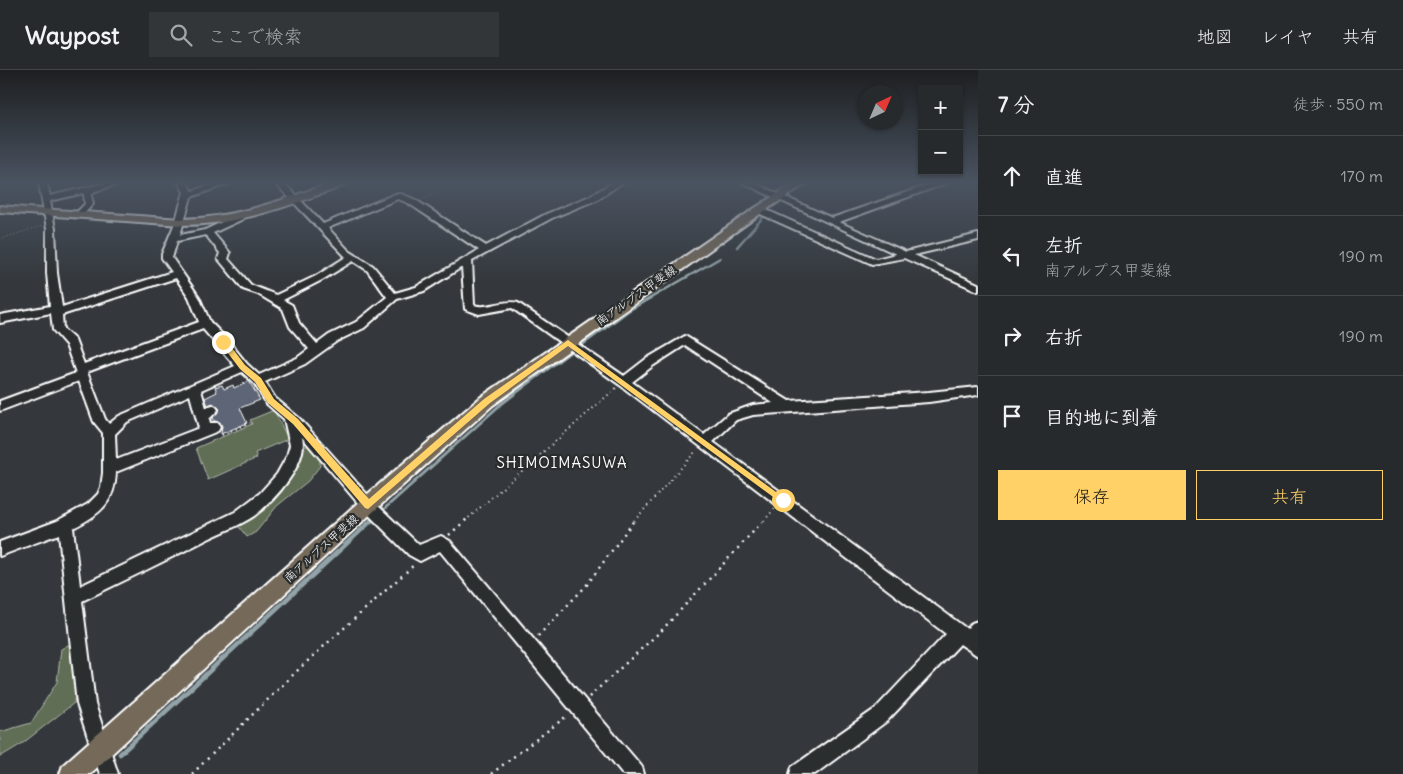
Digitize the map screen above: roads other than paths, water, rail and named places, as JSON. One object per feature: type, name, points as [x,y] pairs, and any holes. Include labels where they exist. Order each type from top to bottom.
[{"type":"main road","points":[[103,216],[181,222],[218,221],[244,216]]},
{"type":"main road","name":"南アルプス甲斐線","points":[[72,774],[368,505],[487,401],[568,342],[751,216]]},
{"type":"street","points":[[0,549],[65,524],[96,506],[104,497],[108,487],[109,432],[100,422],[71,343],[58,330],[48,216]]},
{"type":"street","points":[[183,216],[167,258],[194,297],[205,324],[223,342],[243,367],[258,380],[271,401],[290,416],[368,505],[414,550],[420,554],[441,543],[635,774]]},
{"type":"street","points":[[309,216],[346,253],[370,268],[393,297]]},
{"type":"street","points":[[321,228],[347,216]]},
{"type":"street","points":[[433,216],[485,250]]},
{"type":"street","points":[[258,380],[301,361],[360,324],[393,297],[420,289],[467,260],[549,216]]},
{"type":"street","points":[[772,216],[875,262],[978,237]]},
{"type":"street","points":[[820,216],[978,288]]},
{"type":"street","points":[[832,221],[847,216]]},
{"type":"street","points":[[174,239],[208,232],[240,217]]},
{"type":"street","points":[[208,232],[225,253],[223,260],[247,287],[288,307],[294,324],[316,350]]},
{"type":"street","points":[[275,300],[319,278],[353,257]]},
{"type":"street","points":[[467,260],[469,307],[473,310],[483,310],[504,305],[514,305],[624,382],[971,638],[881,715],[799,774]]},
{"type":"street","points":[[0,319],[57,311],[91,303],[177,274]]},
{"type":"street","points":[[0,406],[205,324]]},
{"type":"street","points":[[624,382],[650,362],[685,340],[787,406]]},
{"type":"street","points":[[109,432],[123,420],[243,367]]},
{"type":"street","points":[[108,469],[207,418],[194,388]]},
{"type":"street","points":[[705,442],[732,417],[753,410],[787,406],[920,398],[978,391]]},
{"type":"street","points":[[73,597],[178,548],[244,514],[260,502],[278,483],[296,448],[295,438],[289,423],[290,416]]},
{"type":"street","points":[[65,524],[86,704],[109,774]]},
{"type":"waterway","points":[[737,247],[764,216]]},
{"type":"waterway","points":[[604,329],[628,311],[720,258]]},
{"type":"waterway","points":[[583,344],[605,328]]},
{"type":"waterway","points":[[383,510],[500,405],[570,352]]},
{"type":"waterway","points":[[120,754],[373,519],[371,521]]},
{"type":"district","name":"SHIMOIMASUWA","points":[[562,462]]}]
